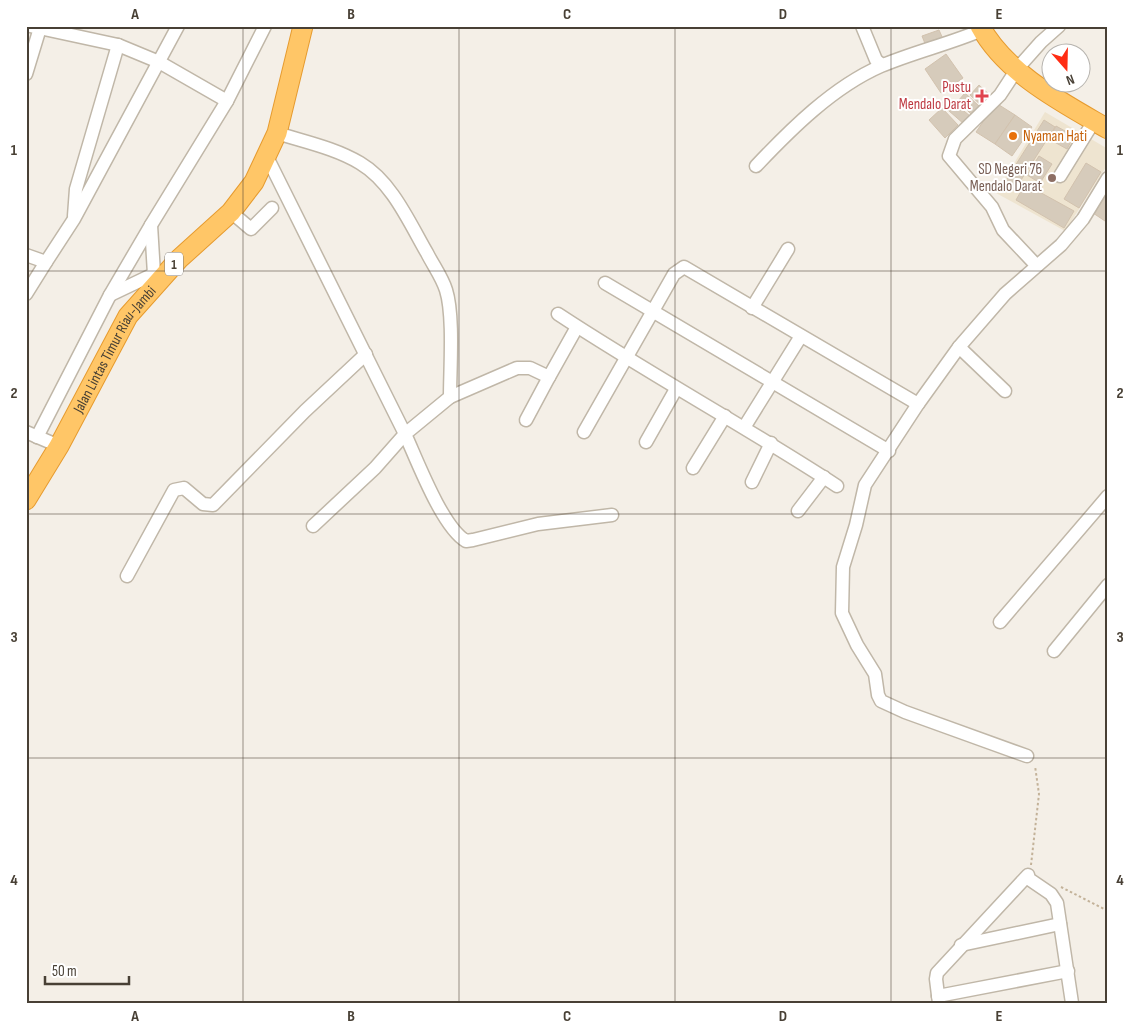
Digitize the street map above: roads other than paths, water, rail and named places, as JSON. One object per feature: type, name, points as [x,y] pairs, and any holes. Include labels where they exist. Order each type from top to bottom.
[{"type":"highway","name":"Jalan Lintas Timur Riau-Jambi","points":[[26,500],[59,446],[128,316],[157,277],[231,212],[254,182],[277,133],[303,26]]},
{"type":"highway","points":[[981,28],[999,52],[1017,69],[1048,92],[1101,125]]},
{"type":"street","points":[[26,294],[74,219],[178,26]]},
{"type":"street","points":[[59,446],[32,434],[110,295],[227,101],[265,26]]},
{"type":"street","points":[[862,26],[876,60],[882,66]]},
{"type":"street","points":[[1036,265],[1003,230],[992,208],[949,156],[955,139],[1000,95],[1017,69],[1041,42],[1059,26]]},
{"type":"street","points":[[26,74],[35,27],[118,45],[160,62],[227,101]]},
{"type":"street","points":[[756,166],[807,115],[865,74],[981,28]]},
{"type":"street","points":[[74,219],[76,188],[118,45]]},
{"type":"street","points":[[1060,176],[1101,125]]},
{"type":"street","points":[[277,133],[334,151],[360,163],[376,175],[388,188],[406,216],[447,292],[450,339],[450,396]]},
{"type":"street","points":[[267,157],[366,354],[427,483],[452,530],[466,541],[538,524],[612,515]]},
{"type":"street","points":[[1027,756],[905,712],[881,701],[878,695],[875,674],[857,645],[842,613],[840,603],[843,567],[856,525],[863,490],[918,404],[959,347],[1005,294],[1061,245],[1083,219],[1108,178]]},
{"type":"street","points":[[231,212],[251,229],[272,208]]},
{"type":"street","points":[[110,295],[157,277],[151,225]]},
{"type":"street","points":[[752,308],[788,249]]},
{"type":"street","points":[[26,255],[46,262]]},
{"type":"street","points":[[584,432],[627,360],[674,274],[684,267],[918,404]]},
{"type":"street","points":[[605,283],[889,451]]},
{"type":"street","points":[[558,314],[627,360],[744,426],[837,486]]},
{"type":"street","points":[[526,420],[577,327]]},
{"type":"street","points":[[744,426],[801,336]]},
{"type":"street","points":[[959,347],[1005,391]]},
{"type":"street","points":[[127,576],[174,490],[184,488],[203,504],[214,505],[305,411],[366,354]]},
{"type":"street","points":[[313,526],[375,468],[405,434],[450,396],[517,368],[530,368],[549,377]]},
{"type":"street","points":[[646,442],[676,389]]},
{"type":"street","points":[[693,468],[726,416]]},
{"type":"street","points":[[752,482],[771,443]]},
{"type":"street","points":[[798,511],[824,477]]},
{"type":"street","points":[[1000,622],[1108,496]]},
{"type":"street","points":[[1054,651],[1108,586]]},
{"type":"street","points":[[1068,971],[938,999],[938,972],[1028,875],[1029,879],[1054,897],[1068,971],[1072,1003]]},
{"type":"street","points":[[962,945],[1060,924]]},
{"type":"place","name":"Pustu Mendalo Darat","points":[[982,96]]},
{"type":"place","name":"Nyaman Hati","points":[[1013,136]]},
{"type":"place","name":"SD Negeri 76 Mendalo Darat","points":[[1052,178]]}]
